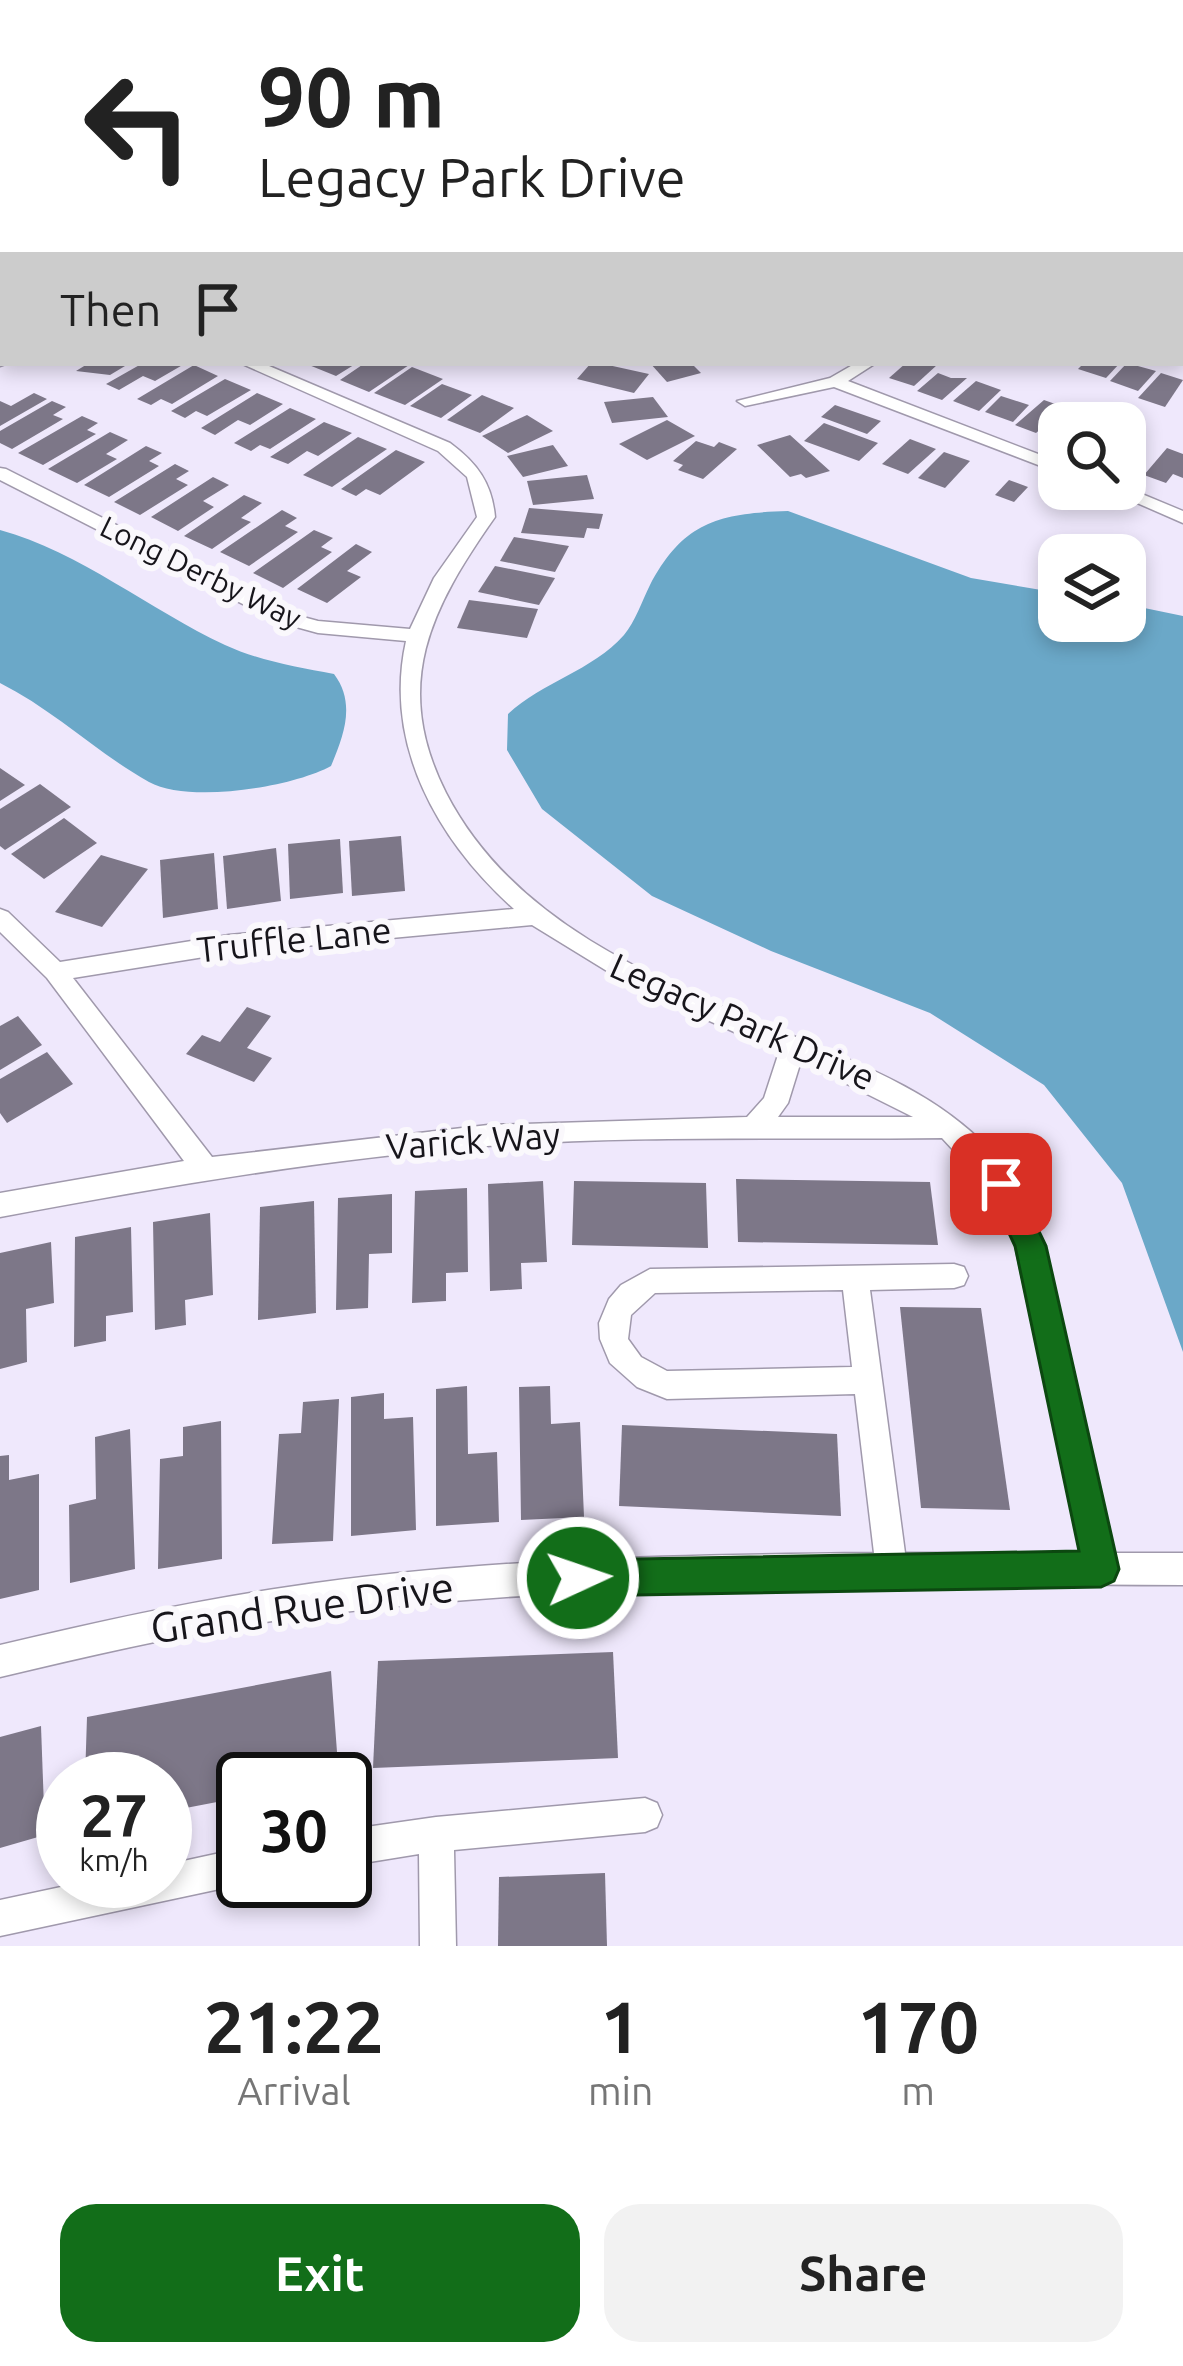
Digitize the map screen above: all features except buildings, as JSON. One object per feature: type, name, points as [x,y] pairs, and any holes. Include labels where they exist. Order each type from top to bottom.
[{"type":"street","name":"Legacy Park Drive","points":[[255,366],[444,447],[479,478],[486,517],[430,597],[413,635],[410,693],[416,747],[436,800],[473,855],[535,916],[629,975],[888,1087],[950,1127],[1001,1184],[1030,1246],[1101,1569]]},
{"type":"street","points":[[745,401],[835,382],[863,366]]},
{"type":"street","points":[[835,382],[1038,460]]},
{"type":"street","name":"Long Derby Way","points":[[0,473],[285,618],[318,627],[413,635]]},
{"type":"street","points":[[1146,502],[1183,518]]},
{"type":"street","name":"Truffle Lane","points":[[55,971],[229,944],[535,916]]},
{"type":"street","points":[[0,918],[55,971],[204,1167]]},
{"type":"street","points":[[752,1130],[775,1103],[793,1047]]},
{"type":"street","name":"Varick Way","points":[[0,1205],[204,1167],[427,1140],[950,1127]]},
{"type":"street","points":[[868,1380],[667,1385],[641,1378],[622,1362],[612,1335],[618,1310],[630,1292],[650,1281],[955,1276]]},
{"type":"street","points":[[855,1278],[892,1571]]},
{"type":"street","name":"Grand Rue Drive","points":[[0,1660],[78,1639],[271,1604],[459,1585],[673,1574],[1183,1569]]},
{"type":"street","points":[[372,1844],[645,1815]]},
{"type":"street","points":[[436,1834],[438,1946]]},
{"type":"street","points":[[0,1918],[216,1872]]},
{"type":"water","points":[[788,511],[971,578],[1038,589],[1038,642],[1146,642],[1146,608],[1183,616],[1183,1352],[1122,1183],[1044,1085],[930,1013],[771,951],[652,896],[542,809],[507,750],[508,714],[597,658],[624,635],[663,564],[690,534],[742,515]]},
{"type":"water","points":[[0,530],[58,552],[225,645],[334,674],[346,708],[331,766],[241,790],[167,788],[130,771],[0,683]]},
{"type":"route","points":[[578,1578],[1101,1569],[1030,1246],[1001,1184]]}]
